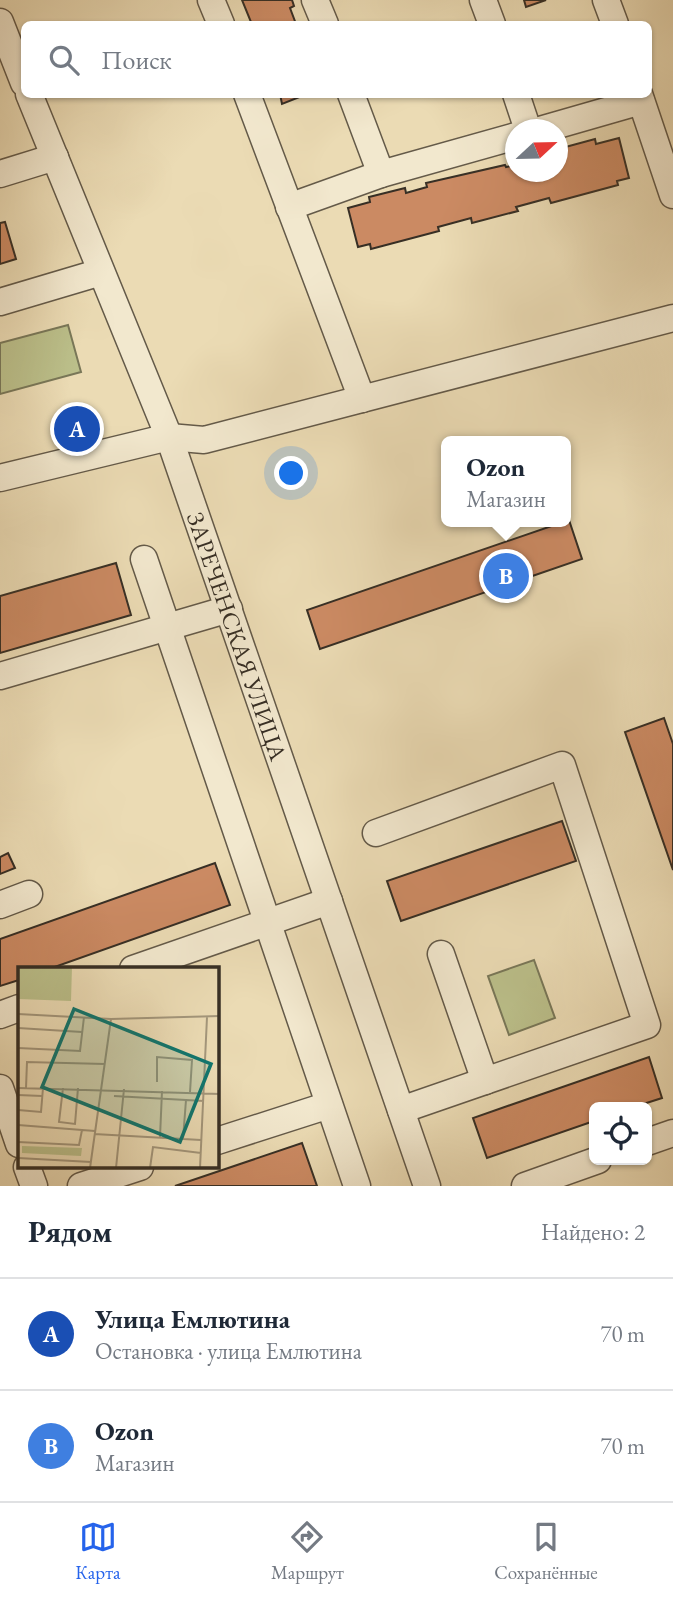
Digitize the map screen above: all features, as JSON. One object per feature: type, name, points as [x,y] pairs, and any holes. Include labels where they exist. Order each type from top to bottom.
[{"type":"street","points":[[211,0],[220,21]]},
{"type":"street","points":[[315,0],[324,21]]},
{"type":"street","points":[[483,0],[491,21]]},
{"type":"street","points":[[606,0],[614,21]]},
{"type":"street","points":[[0,22],[21,75]]},
{"type":"street","name":"ЗАРЕЧЕНСКАЯ УЛИЦА","points":[[31,98],[169,437],[427,1186]]},
{"type":"street","points":[[248,98],[362,399]]},
{"type":"street","points":[[352,98],[381,174]]},
{"type":"street","points":[[517,98],[524,119]]},
{"type":"street","points":[[568,121],[640,98],[673,195]]},
{"type":"street","points":[[289,207],[381,174],[505,139]]},
{"type":"street","points":[[0,174],[55,157]]},
{"type":"street","points":[[0,302],[101,272]]},
{"type":"street","points":[[0,478],[169,437],[204,440],[673,318]]},
{"type":"street","points":[[144,559],[357,1186]]},
{"type":"street","points":[[0,676],[229,609]]},
{"type":"street","points":[[376,833],[562,765],[647,1025],[401,1110]]},
{"type":"street","points":[[0,905],[29,894]]},
{"type":"street","points":[[139,967],[330,901]]},
{"type":"street","points":[[441,954],[485,1081]]},
{"type":"street","points":[[0,1015],[18,1008]]},
{"type":"street","points":[[0,1088],[18,1141]]},
{"type":"street","points":[[219,1140],[329,1105]]},
{"type":"street","points":[[652,1140],[673,1133]]},
{"type":"street","points":[[525,1186],[589,1163]]},
{"type":"street","points":[[27,1168],[34,1186]]},
{"type":"street","points":[[81,1186],[137,1168]]},
{"type":"green space","points":[[68,325],[81,372],[0,394],[0,343]]},
{"type":"green space","points":[[534,960],[555,1018],[509,1035],[488,976]]},
{"type":"building","points":[[242,0],[292,0],[294,6],[290,8],[295,21],[251,21]]},
{"type":"building","points":[[524,0],[546,0],[526,7]]},
{"type":"building","points":[[281,98],[297,98],[282,104]]},
{"type":"building","points":[[619,138],[629,178],[617,181],[618,185],[551,203],[549,198],[516,207],[518,211],[472,223],[471,218],[438,227],[439,231],[371,249],[370,244],[358,247],[348,208],[370,202],[369,197],[405,188],[406,193],[427,187],[426,183],[505,165],[505,182],[568,182],[568,146],[595,139],[596,144]]},
{"type":"building","points":[[5,222],[16,259],[0,264],[0,223]]},
{"type":"building","points":[[571,526],[582,559],[320,649],[307,610],[549,527]]},
{"type":"building","points":[[116,563],[131,615],[0,653],[0,596]]},
{"type":"building","points":[[664,718],[673,744],[673,870],[625,732]]},
{"type":"building","points":[[562,821],[576,861],[401,921],[387,881]]},
{"type":"building","points":[[8,853],[15,868],[0,874],[0,857]]},
{"type":"building","points":[[215,863],[230,905],[55,967],[18,967],[18,980],[0,986],[0,939]]},
{"type":"building","points":[[649,1057],[662,1098],[650,1102],[589,1102],[589,1123],[487,1158],[473,1118]]},
{"type":"building","points":[[302,1143],[317,1186],[175,1186]]},
{"type":"place","name":"Улица Емлютина","points":[[77,429]]},
{"type":"place","name":"Ozon","points":[[506,576]]}]
